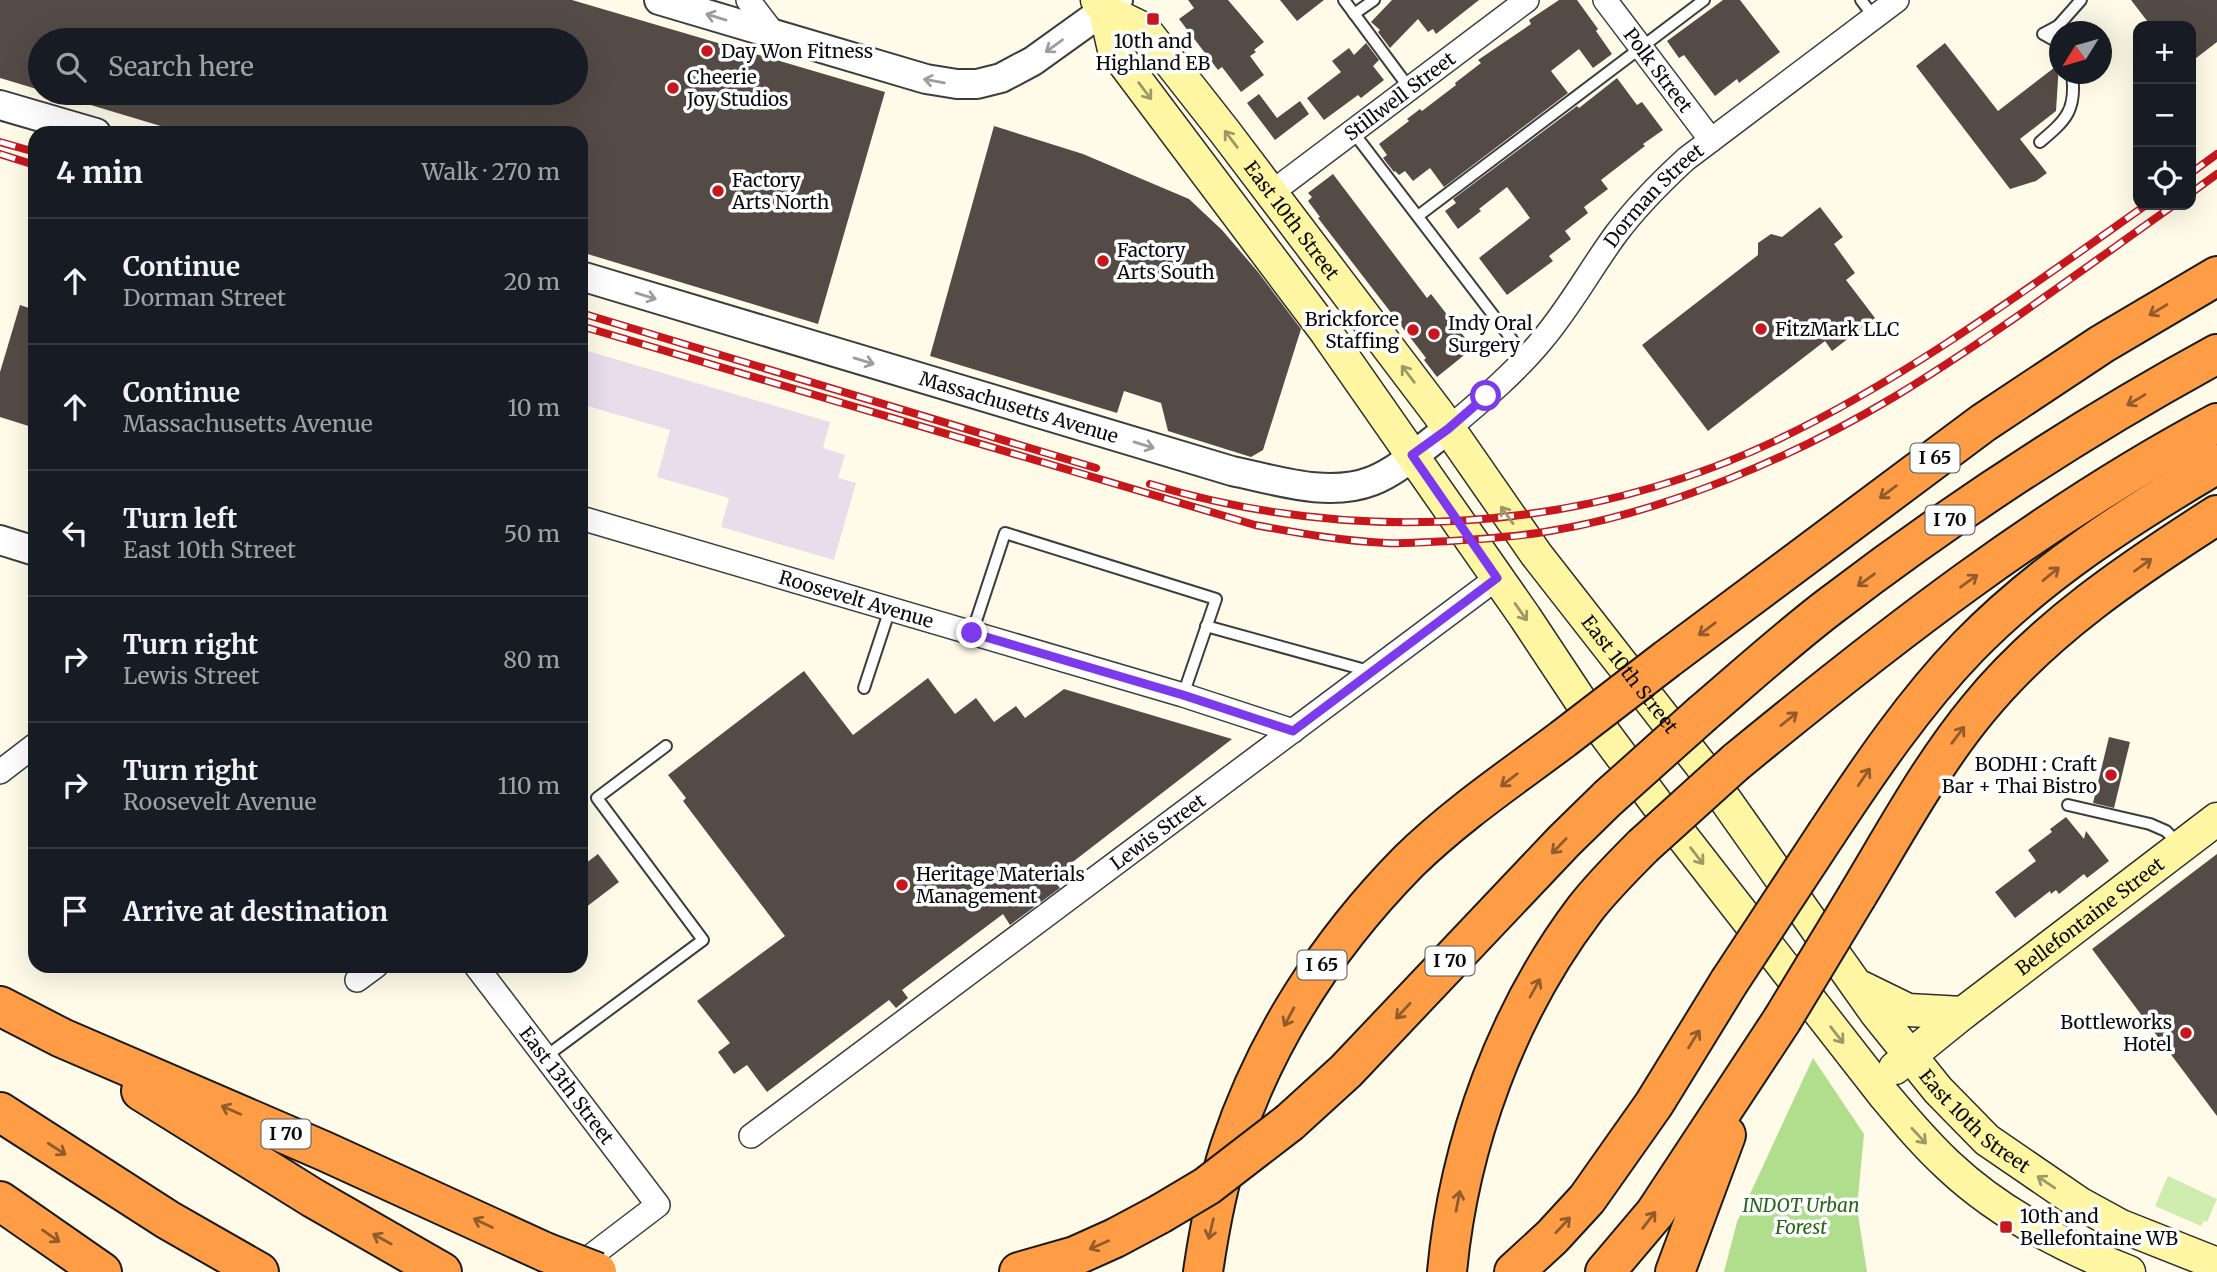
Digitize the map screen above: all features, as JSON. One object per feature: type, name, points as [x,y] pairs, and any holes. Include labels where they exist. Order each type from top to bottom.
[{"type":"highway","name":"I 65","points":[[1203,1272],[1230,1149],[1251,1090],[1297,1003],[1331,952],[1368,905],[1411,859],[1470,809],[1919,469],[2102,344],[2217,276]]},
{"type":"highway","name":"I 70","points":[[1019,1272],[1075,1256],[1115,1238],[1207,1186],[1290,1122],[1346,1072],[1608,798],[1703,713],[1828,608],[2052,449],[2217,354]]},
{"type":"highway","points":[[1447,1270],[1457,1202],[1472,1134],[1507,1043],[1556,950],[1586,908],[1643,846],[1736,762],[1843,676],[1967,582],[2122,477],[2217,423]]},
{"type":"highway","points":[[1514,1272],[1552,1237],[1587,1199],[1654,1104],[1729,982],[1871,766],[1919,703],[1969,646],[1998,618],[2070,559],[2217,464]]},
{"type":"highway","points":[[1605,1272],[1655,1213],[1782,1020],[1951,744],[1978,708],[2048,636],[2150,559],[2217,515]]},
{"type":"highway","name":"I 70","points":[[13,1013],[97,1053],[336,1156],[557,1262],[597,1272]]},
{"type":"highway","points":[[13,1013],[324,1205],[442,1272]]},
{"type":"highway","points":[[1675,1272],[1721,1143],[1782,1020]]},
{"type":"highway","points":[[0,1112],[167,1220],[259,1272]]},
{"type":"highway","points":[[0,1201],[102,1272]]},
{"type":"highway","points":[[167,1220],[236,1272]]},
{"type":"main road","name":"East 10th Street","points":[[1107,3],[1144,29],[1271,193],[1448,429],[1522,537],[1700,764],[1854,983],[1909,1056],[1972,1127],[2055,1188],[2099,1216],[2217,1264]]},
{"type":"main road","name":"East 10th Street","points":[[1107,3],[1114,50],[1326,332],[1582,703],[1657,804],[1875,1084],[1931,1149],[1990,1200],[2063,1243],[2129,1272]]},
{"type":"main road","name":"Bellefontaine Street","points":[[1875,1084],[1963,1013],[2217,819]]},
{"type":"main road","points":[[1854,983],[1908,1010],[1963,1013]]},
{"type":"street","points":[[659,0],[940,82],[977,84],[1001,78],[1033,61],[1107,3]]},
{"type":"street","points":[[748,0],[774,34]]},
{"type":"street","name":"Stillwell Street","points":[[1271,193],[1527,0]]},
{"type":"street","name":"Polk Street","points":[[1605,0],[1711,140]]},
{"type":"street","name":"Dorman Street","points":[[1448,429],[1526,358],[1553,327],[1614,237],[1640,204],[1686,159],[1867,9],[1897,0]]},
{"type":"street","points":[[0,105],[72,126]]},
{"type":"street","name":"Massachusetts Avenue","points":[[588,278],[1232,471],[1298,484],[1340,488],[1373,481],[1448,429]]},
{"type":"street","name":"Roosevelt Avenue","points":[[588,520],[1183,695],[1293,731]]},
{"type":"street","points":[[0,540],[28,549]]},
{"type":"street","name":"Lewis Street","points":[[751,1136],[1497,578]]},
{"type":"street","points":[[0,772],[28,750]]},
{"type":"street","name":"East 13th Street","points":[[480,973],[658,1205],[557,1262]]},
{"type":"lane","points":[[1344,0],[1410,89]]},
{"type":"lane","points":[[1354,15],[1374,0]]},
{"type":"lane","points":[[1419,216],[1704,0]]},
{"type":"lane","points":[[2062,21],[2081,0]]},
{"type":"lane","points":[[2040,142],[2064,122],[2075,94],[2073,84]]},
{"type":"lane","points":[[1353,132],[1526,358]]},
{"type":"lane","points":[[972,633],[1005,533],[1216,599],[1183,695]]},
{"type":"lane","points":[[864,688],[890,609]]},
{"type":"lane","points":[[1206,626],[1372,672]]},
{"type":"lane","points":[[545,1057],[703,940],[597,799],[666,746]]},
{"type":"lane","points":[[2068,806],[2150,824],[2166,831],[2181,846]]},
{"type":"shaded area","points":[[588,351],[830,422],[823,448],[845,455],[838,478],[856,483],[834,560],[721,527],[729,498],[657,477],[670,430],[588,406]]},
{"type":"green space","name":"INDOT Urban Forest","points":[[1813,1058],[1864,1134],[1857,1208],[1867,1272],[1724,1272],[1737,1222]]},
{"type":"green space","points":[[2168,1176],[2217,1199],[2207,1222],[2204,1220],[2201,1226],[2155,1206]]},
{"type":"building","name":"Factory Arts North","points":[[0,0],[572,0],[885,92],[818,324],[588,254],[588,126],[161,126],[91,105],[588,105],[588,28],[28,28],[28,86],[0,78]]},
{"type":"building","points":[[1188,0],[1228,0],[1264,42],[1250,56],[1264,75],[1241,92],[1222,67],[1218,70],[1179,19],[1194,8]]},
{"type":"building","points":[[1280,0],[1324,0],[1297,21]]},
{"type":"building","points":[[1392,0],[1479,0],[1436,34],[1433,29],[1428,32],[1418,19],[1390,48],[1378,32],[1380,30],[1371,22]]},
{"type":"building","points":[[1559,0],[1577,0],[1612,54],[1593,68],[1579,49],[1551,71],[1568,93],[1444,187],[1430,168],[1413,181],[1405,171],[1399,175],[1394,172],[1383,158],[1387,155],[1379,144],[1420,109],[1422,111],[1456,85],[1455,83],[1481,63],[1478,60],[1531,24],[1529,20]]},
{"type":"building","points":[[1723,0],[1740,0],[1780,52],[1739,83],[1737,79],[1715,96],[1684,55],[1679,58],[1667,41]]},
{"type":"building","points":[[2131,0],[2217,0],[2217,42],[2196,58],[2196,21],[2147,21]]},
{"type":"building","points":[[1366,43],[1379,60],[1373,66],[1384,80],[1361,98],[1358,95],[1324,120],[1307,98],[1341,72],[1332,61],[1349,48],[1354,55]]},
{"type":"building","points":[[1945,43],[1998,111],[2049,72],[2049,84],[2058,84],[2056,111],[2020,139],[2047,173],[2036,181],[2010,189],[1916,66]]},
{"type":"building","points":[[1617,78],[1637,105],[1642,102],[1663,130],[1601,180],[1608,189],[1584,207],[1588,213],[1565,231],[1571,239],[1549,256],[1553,261],[1507,295],[1479,258],[1530,218],[1507,187],[1458,229],[1445,211],[1456,203],[1453,199]]},
{"type":"building","points":[[1259,94],[1277,118],[1300,101],[1309,114],[1275,140],[1247,103]]},
{"type":"building","name":"Factory Arts South","points":[[994,126],[1083,154],[1189,199],[1222,230],[1258,272],[1301,329],[1263,450],[1251,457],[1168,431],[1161,403],[1124,391],[1117,413],[930,356]]},
{"type":"building","points":[[1333,174],[1427,298],[1431,294],[1473,348],[1437,377],[1424,360],[1426,358],[1318,218],[1320,217],[1308,201],[1312,197],[1308,193]]},
{"type":"building","name":"FitzMark LLC","points":[[1820,207],[1843,237],[1834,244],[1855,273],[1846,280],[1875,318],[1832,351],[1825,341],[1708,431],[1642,345],[1758,255],[1758,243],[1771,234],[1782,237]]},
{"type":"building","points":[[20,305],[28,308],[28,426],[0,417],[0,372]]},
{"type":"building","name":"Heritage Materials Management","points":[[804,671],[853,735],[928,678],[955,714],[976,698],[994,722],[1016,706],[1025,718],[1064,689],[1232,739],[1052,878],[1060,888],[1010,925],[1003,914],[902,990],[908,998],[896,1008],[889,1000],[767,1092],[747,1065],[734,1074],[718,1052],[730,1043],[697,1001],[785,936],[683,801],[686,798],[668,775]]},
{"type":"building","name":"BODHI : Craft Bar + Thai Bistro","points":[[2109,737],[2130,742],[2114,808],[2093,803]]},
{"type":"building","points":[[2066,817],[2084,839],[2086,831],[2109,861],[2087,878],[2084,874],[2059,894],[2056,890],[2051,894],[2050,891],[2015,918],[1995,892],[2036,861],[2028,850],[2052,832],[2050,829]]},
{"type":"building","points":[[598,854],[619,882],[588,906],[588,862]]},
{"type":"building","name":"Bottleworks Hotel","points":[[2217,854],[2217,1116],[2092,949]]},
{"type":"railway","points":[[0,142],[28,150]]},
{"type":"railway","points":[[0,154],[28,163]]},
{"type":"railway","points":[[2196,169],[2217,154]]},
{"type":"railway","points":[[2196,189],[2217,174]]},
{"type":"railway","points":[[1150,484],[1228,504],[1307,516],[1387,522],[1467,520],[1546,511],[1624,495],[1701,472],[1775,441],[1824,416],[1965,331],[2139,210]]},
{"type":"railway","points":[[588,328],[1255,525],[1337,539],[1386,543],[1487,539],[1550,531],[1638,510],[1728,479],[1814,441],[1894,397],[1966,351],[2167,210]]},
{"type":"railway","points":[[588,315],[1096,468]]},
{"type":"place","name":"10th and Highland EB","points":[[1153,19]]},
{"type":"place","name":"Day Won Fitness","points":[[707,51]]},
{"type":"place","name":"Cheerie Joy Studios","points":[[673,88]]},
{"type":"place","name":"Factory Arts North","points":[[718,191]]},
{"type":"place","name":"Factory Arts South","points":[[1103,261]]},
{"type":"place","name":"FitzMark LLC","points":[[1761,329]]},
{"type":"place","name":"Brickforce Staffing","points":[[1413,330]]},
{"type":"place","name":"Indy Oral Surgery","points":[[1434,334]]},
{"type":"place","name":"BODHI : Craft Bar + Thai Bistro","points":[[2111,775]]},
{"type":"place","name":"Heritage Materials Management","points":[[902,885]]},
{"type":"place","name":"Bottleworks Hotel","points":[[2186,1033]]},
{"type":"place","name":"10th and Bellefontaine WB","points":[[2006,1227]]},
{"type":"route","points":[[972,633],[1183,695],[1293,731],[1497,578],[1412,455],[1448,429],[1486,396]]}]
